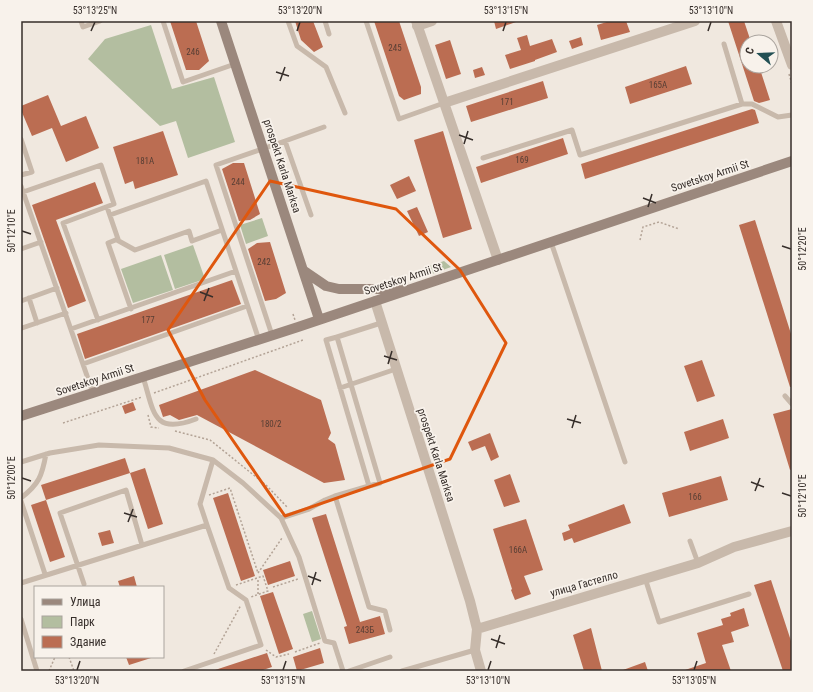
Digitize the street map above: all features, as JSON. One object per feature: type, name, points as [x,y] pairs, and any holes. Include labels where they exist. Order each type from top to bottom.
[{"type":"main road","name":"prospekt Karla Marksa","points":[[221,21],[320,320]]},
{"type":"main road","name":"Sovetskoy Armii St","points":[[21,416],[320,320],[792,161]]},
{"type":"main road","points":[[304,271],[326,286],[339,289],[411,289]]},
{"type":"street","points":[[432,21],[416,24],[498,260]]},
{"type":"street","points":[[444,103],[695,21]]},
{"type":"street","points":[[776,21],[788,45],[792,65]]},
{"type":"street","points":[[375,301],[381,324],[470,601],[477,630],[475,650],[481,671]]},
{"type":"street","name":"улица Гастелло","points":[[477,630],[698,563],[734,547],[792,532]]},
{"type":"lane","points":[[81,21],[83,27],[100,21]]},
{"type":"lane","points":[[163,21],[183,82],[235,64]]},
{"type":"lane","points":[[288,21],[297,46],[326,67],[345,113]]},
{"type":"lane","points":[[325,21],[329,34]]},
{"type":"lane","points":[[366,21],[399,119],[444,103]]},
{"type":"lane","points":[[724,44],[742,104]]},
{"type":"lane","points":[[483,158],[572,130],[580,155],[742,104],[752,104],[778,117],[792,115]]},
{"type":"lane","points":[[272,335],[216,165],[324,127]]},
{"type":"lane","points":[[21,139],[32,172],[21,175]]},
{"type":"lane","points":[[285,141],[311,215]]},
{"type":"lane","points":[[23,192],[100,165],[114,204],[63,223],[98,320]]},
{"type":"lane","points":[[110,215],[206,182],[259,340]]},
{"type":"lane","points":[[21,186],[93,393]]},
{"type":"lane","points":[[107,207],[117,240],[135,250],[189,231],[192,241],[222,230],[223,232]]},
{"type":"lane","points":[[117,240],[108,243],[131,309]]},
{"type":"lane","points":[[21,249],[41,242]]},
{"type":"lane","points":[[552,242],[626,462]]},
{"type":"lane","points":[[71,329],[236,271]]},
{"type":"lane","points":[[21,301],[57,288]]},
{"type":"lane","points":[[29,298],[37,323]]},
{"type":"lane","points":[[83,364],[247,306]]},
{"type":"lane","points":[[22,328],[66,313]]},
{"type":"lane","points":[[369,486],[326,340],[381,324]]},
{"type":"lane","points":[[281,518],[309,509],[335,496],[380,483],[337,337]]},
{"type":"lane","points":[[340,388],[396,369]]},
{"type":"lane","points":[[143,377],[157,418],[164,423],[174,426],[196,419]]},
{"type":"lane","points":[[785,396],[792,404]]},
{"type":"lane","points":[[21,462],[46,454],[99,445],[169,448],[213,460],[243,483],[281,518],[305,577],[325,641],[334,643],[343,671]]},
{"type":"lane","points":[[45,574],[21,499],[32,490],[42,473],[46,454]]},
{"type":"lane","points":[[184,671],[200,668],[209,663],[263,645],[245,599],[229,588],[200,504],[213,460]]},
{"type":"lane","points":[[84,584],[60,513],[126,490],[142,545]]},
{"type":"lane","points":[[335,496],[369,606],[385,610],[390,630]]},
{"type":"lane","points":[[21,583],[45,574],[207,525]]},
{"type":"lane","points":[[690,541],[698,563]]},
{"type":"lane","points":[[645,578],[659,622],[749,594]]},
{"type":"lane","points":[[21,619],[37,671]]},
{"type":"lane","points":[[402,671],[475,650]]},
{"type":"lane","points":[[349,671],[390,657]]},
{"type":"path","points":[[640,240],[643,227],[658,222],[679,229]]},
{"type":"path","points":[[293,314],[296,321]]},
{"type":"path","points":[[62,423],[303,340]]},
{"type":"path","points":[[146,412],[151,427],[158,428]]},
{"type":"path","points":[[173,431],[210,440],[266,485],[294,514]]},
{"type":"path","points":[[208,495],[230,488],[258,573],[287,530]]},
{"type":"path","points":[[207,499],[210,489]]},
{"type":"path","points":[[209,663],[245,599],[268,591],[263,576],[237,585]]},
{"type":"path","points":[[273,588],[305,577]]},
{"type":"path","points":[[258,578],[258,594]]},
{"type":"path","points":[[234,586],[239,590]]},
{"type":"path","points":[[295,652],[325,641]]},
{"type":"path","points":[[263,645],[268,651]]},
{"type":"path","points":[[263,645],[276,657],[289,654]]},
{"type":"path","points":[[49,671],[55,658]]},
{"type":"path","points":[[69,658],[74,671]]},
{"type":"highlighted area","points":[[270,181],[396,209],[460,270],[506,343],[450,459],[285,516],[205,400],[168,330]]},
{"type":"green space","points":[[151,25],[172,89],[214,77],[235,142],[188,158],[176,121],[160,126],[88,59],[105,39]]},
{"type":"green space","points":[[262,218],[268,236],[246,244],[240,225]]},
{"type":"green space","points":[[193,245],[205,279],[175,289],[164,255]]},
{"type":"green space","points":[[161,255],[173,290],[133,303],[121,269]]},
{"type":"green space","points":[[444,261],[451,267],[429,275],[429,266]]},
{"type":"green space","points":[[312,611],[321,639],[312,642],[303,614]]},
{"type":"building","points":[[170,21],[196,21],[209,61],[199,70],[186,70]]},
{"type":"building","points":[[295,21],[313,21],[323,47],[314,52],[301,40]]},
{"type":"building","points":[[374,21],[399,21],[421,87],[421,94],[404,100],[399,96]]},
{"type":"building","points":[[494,21],[515,21],[516,22],[496,29]]},
{"type":"building","points":[[610,21],[626,21],[630,32],[601,40],[597,25]]},
{"type":"building","points":[[728,21],[744,21],[748,34],[739,34],[739,55]]},
{"type":"building","points":[[527,35],[530,46],[552,39],[557,52],[510,69],[505,55],[521,50],[517,38]]},
{"type":"building","points":[[581,37],[583,45],[572,49],[569,41]]},
{"type":"building","points":[[450,40],[461,74],[446,79],[435,45]]},
{"type":"building","points":[[686,66],[692,84],[630,104],[625,87]]},
{"type":"building","points":[[482,67],[485,75],[475,78],[473,70]]},
{"type":"building","points":[[745,74],[762,74],[770,100],[759,103],[754,101]]},
{"type":"building","points":[[543,81],[548,98],[471,122],[466,106]]},
{"type":"building","points":[[48,95],[61,126],[86,116],[99,148],[66,162],[52,128],[32,136],[21,110],[21,106]]},
{"type":"building","points":[[752,109],[755,110],[759,123],[585,179],[581,164]]},
{"type":"building","points":[[163,131],[178,175],[135,189],[133,181],[125,184],[113,147]]},
{"type":"building","points":[[443,131],[472,229],[443,238],[414,140]]},
{"type":"building","points":[[563,138],[568,154],[481,183],[476,167]]},
{"type":"building","points":[[233,163],[244,163],[260,214],[250,220],[239,221],[222,169]]},
{"type":"building","points":[[409,176],[416,191],[397,199],[390,185]]},
{"type":"building","points":[[95,182],[103,203],[56,220],[86,301],[68,308],[32,205]]},
{"type":"building","points":[[417,207],[428,232],[419,236],[407,211]]},
{"type":"building","points":[[755,220],[792,337],[792,387],[790,387],[739,225]]},
{"type":"building","points":[[270,242],[286,293],[276,299],[265,301],[248,249],[257,243]]},
{"type":"building","points":[[232,280],[241,304],[85,359],[77,334]]},
{"type":"building","points":[[702,360],[715,396],[697,402],[684,366]]},
{"type":"building","points":[[255,370],[321,400],[331,433],[328,439],[335,444],[345,480],[324,483],[197,415],[179,420],[170,415],[163,417],[159,405]]},
{"type":"building","points":[[133,402],[136,410],[125,414],[122,406]]},
{"type":"building","points":[[792,409],[792,469],[790,470],[773,414]]},
{"type":"building","points":[[723,419],[729,438],[690,451],[684,432]]},
{"type":"building","points":[[490,433],[499,457],[491,461],[485,446],[472,451],[468,442]]},
{"type":"building","points":[[125,458],[130,473],[46,500],[41,485]]},
{"type":"building","points":[[145,468],[163,524],[148,529],[130,473]]},
{"type":"building","points":[[510,474],[520,502],[504,507],[494,480]]},
{"type":"building","points":[[721,476],[728,500],[669,517],[662,493]]},
{"type":"building","points":[[228,493],[255,576],[241,581],[213,498]]},
{"type":"building","points":[[46,500],[65,557],[50,562],[31,505]]},
{"type":"building","points":[[624,504],[631,523],[574,543],[572,538],[564,541],[562,533],[570,530],[568,525]]},
{"type":"building","points":[[326,514],[360,622],[380,616],[385,634],[349,644],[344,627],[347,626],[312,518]]},
{"type":"building","points":[[526,519],[543,570],[524,576],[531,594],[515,600],[493,529]]},
{"type":"building","points":[[110,530],[114,543],[102,546],[98,533]]},
{"type":"building","points":[[290,561],[295,576],[268,585],[263,570]]},
{"type":"building","points":[[134,576],[137,586],[120,586],[118,581]]},
{"type":"building","points":[[771,580],[792,644],[792,670],[789,671],[783,671],[754,585]]},
{"type":"building","points":[[273,592],[293,649],[279,654],[260,596]]},
{"type":"building","points":[[744,608],[749,626],[731,632],[734,642],[722,645],[731,671],[685,671],[706,663],[697,633],[723,625],[721,619],[731,616],[730,613]]},
{"type":"building","points":[[591,628],[602,671],[584,671],[573,635]]},
{"type":"building","points":[[320,648],[324,663],[297,671],[293,657]]},
{"type":"building","points":[[267,653],[272,667],[260,671],[215,670]]},
{"type":"building","points":[[126,658],[151,658],[129,665]]},
{"type":"building","points":[[645,662],[648,671],[623,670]]}]
